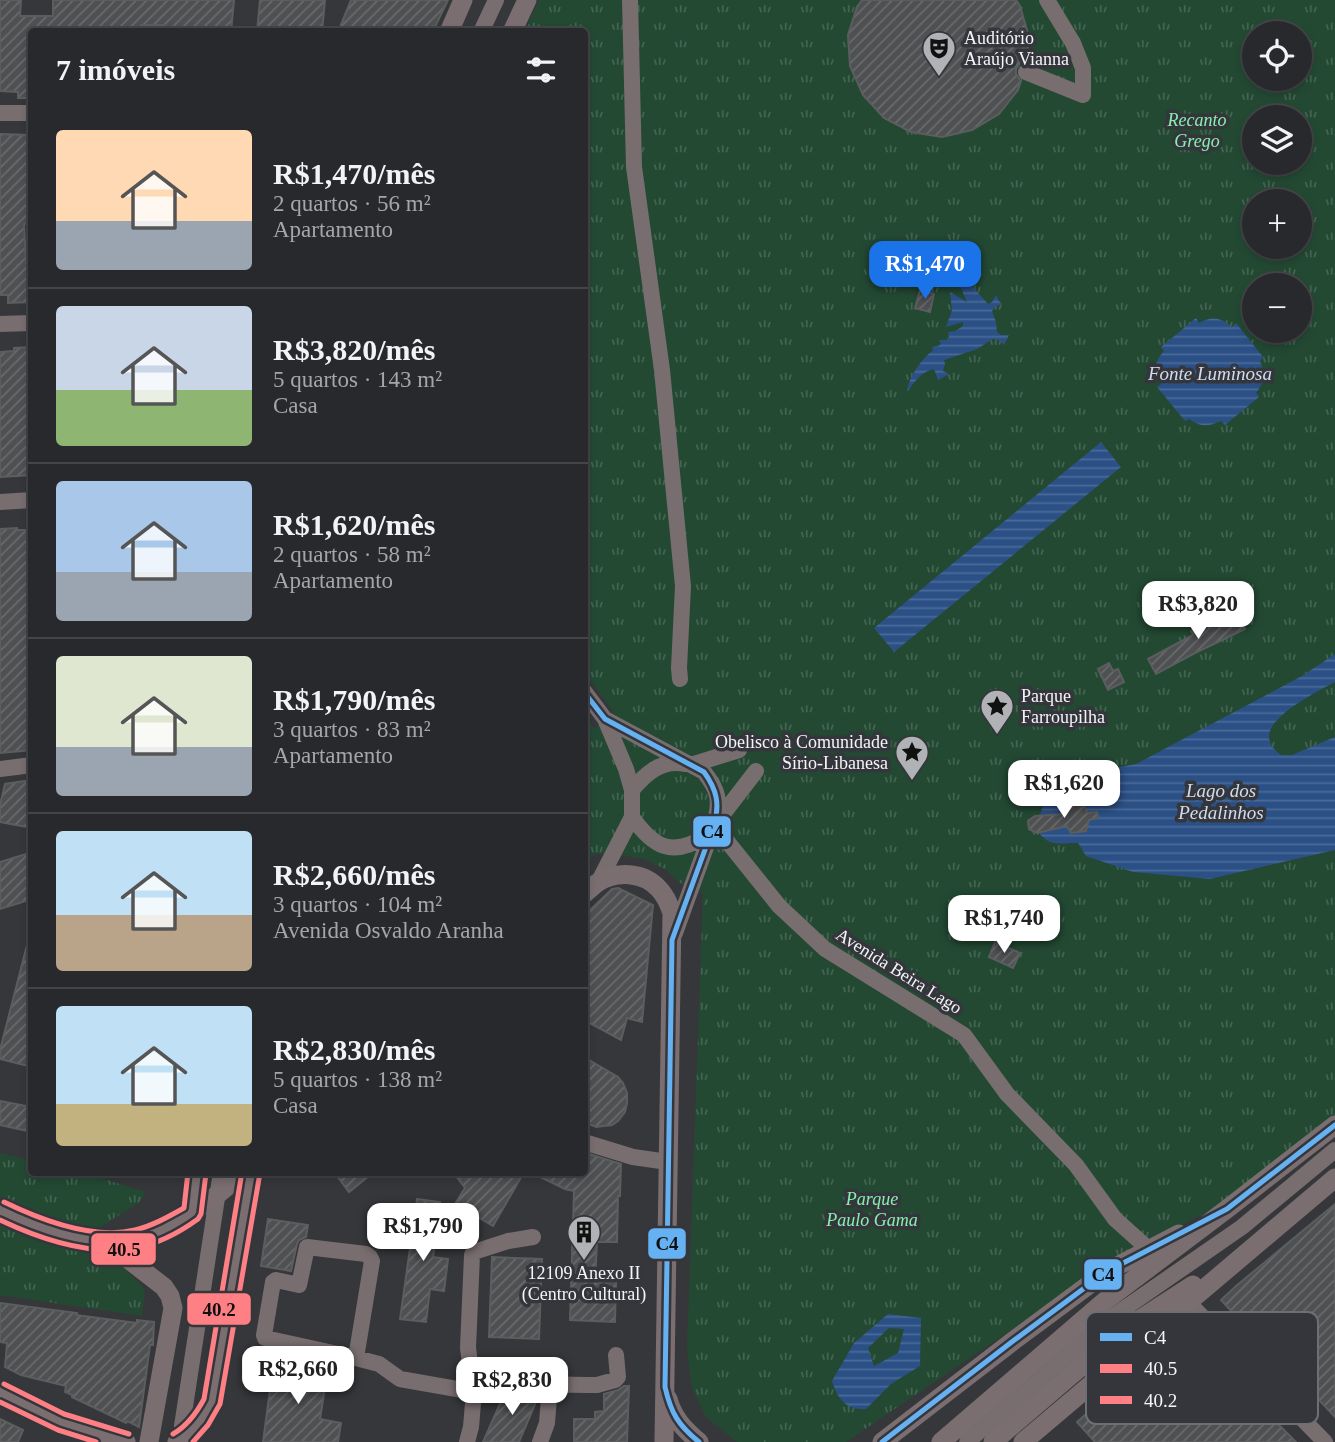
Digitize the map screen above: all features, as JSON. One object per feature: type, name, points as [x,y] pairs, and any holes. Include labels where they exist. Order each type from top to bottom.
[{"type":"main road","points":[[451,28],[463,0]]},
{"type":"main road","points":[[514,28],[527,0]]},
{"type":"main road","points":[[592,888],[613,876],[628,874],[644,877],[658,887],[667,899],[672,914],[663,1442]]},
{"type":"main road","points":[[1118,1312],[1227,1209],[1335,1125]]},
{"type":"main road","points":[[192,1213],[197,1176]]},
{"type":"main road","points":[[0,1210],[17,1219],[65,1234],[106,1242],[134,1240],[162,1231],[192,1213],[239,1176]]},
{"type":"main road","points":[[185,1440],[202,1422],[212,1402],[250,1176]]},
{"type":"main road","points":[[1176,1312],[1335,1178]]},
{"type":"main road","points":[[882,1442],[1106,1272],[1227,1209]]},
{"type":"main road","points":[[106,1242],[164,1287],[173,1308],[149,1442]]},
{"type":"main road","points":[[1121,1312],[1256,1244]]},
{"type":"main road","points":[[941,1442],[1086,1336]]},
{"type":"main road","points":[[993,1442],[1086,1345]]},
{"type":"main road","points":[[664,1387],[672,1413],[699,1442]]},
{"type":"main road","points":[[1023,1442],[1086,1389]]},
{"type":"main road","points":[[0,1392],[61,1422],[127,1442]]},
{"type":"main road","points":[[61,1422],[85,1442]]},
{"type":"street","points":[[483,28],[496,0]]},
{"type":"street","points":[[630,0],[634,167],[663,370],[683,586],[678,668],[680,679]]},
{"type":"street","points":[[1026,72],[1083,95],[1083,68],[1073,43],[1047,0]]},
{"type":"street","points":[[0,113],[28,113]]},
{"type":"street","points":[[0,324],[28,323]]},
{"type":"street","points":[[0,502],[28,500]]},
{"type":"street","points":[[588,696],[605,719],[632,790],[632,817],[592,888]]},
{"type":"street","points":[[605,719],[704,772],[713,783],[718,796],[714,825],[672,940]]},
{"type":"street","points":[[632,790],[651,770],[664,764],[678,762],[691,765],[738,750]]},
{"type":"street","points":[[0,769],[28,766]]},
{"type":"street","points":[[632,817],[643,833],[654,842],[681,848],[694,844],[706,836],[755,771]]},
{"type":"street","name":"Avenida Beira Lago","points":[[714,825],[779,906],[825,949],[964,1035],[1007,1094],[1076,1165],[1115,1219],[1144,1245]]},
{"type":"street","points":[[588,1143],[633,1157],[668,1162]]},
{"type":"street","points":[[1119,1312],[1242,1227],[1335,1150]]},
{"type":"street","points":[[185,1440],[182,1426],[220,1176]]},
{"type":"street","points":[[467,1442],[471,1427],[473,1389],[468,1348],[472,1255],[508,1241],[533,1237]]},
{"type":"street","points":[[356,1358],[372,1261],[366,1254],[307,1247],[299,1285],[276,1280],[273,1282],[265,1338],[379,1364],[400,1379],[473,1389],[510,1378],[524,1382],[597,1385],[618,1377],[616,1355]]},
{"type":"street","points":[[1188,1302],[1198,1312]]},
{"type":"street","points":[[967,1442],[1086,1340]]},
{"type":"street","points":[[540,1442],[547,1423],[550,1384]]},
{"type":"street","points":[[1307,1424],[1325,1442]]},
{"type":"green space","name":"Parque Farroupilha","points":[[539,0],[1335,0],[1335,1115],[1223,1203],[1104,1267],[846,1442],[737,1442],[706,1417],[692,1388],[687,1349],[703,894],[685,887],[665,869],[644,859],[595,854],[588,860],[588,718],[594,729],[613,711],[588,677],[588,28],[526,28]]},
{"type":"green space","points":[[0,1153],[28,1159],[28,1176],[94,1176],[145,1192],[140,1202],[89,1234],[145,1289],[142,1316],[0,1295]]},
{"type":"water","points":[[977,267],[982,274],[972,286],[988,304],[996,295],[1002,304],[992,311],[997,332],[1009,335],[1004,345],[993,339],[977,349],[944,360],[943,371],[949,374],[938,380],[934,369],[929,370],[918,378],[907,392],[913,374],[933,350],[932,347],[941,344],[939,340],[946,340],[949,337],[948,332],[963,326],[963,322],[946,327],[952,310],[950,292],[967,302],[958,276],[963,276]]},
{"type":"water","name":"Fonte Luminosa","points":[[1196,318],[1199,323],[1208,319],[1220,319],[1232,327],[1236,323],[1242,331],[1242,343],[1252,343],[1263,357],[1260,361],[1263,381],[1256,393],[1259,397],[1225,425],[1221,421],[1204,425],[1189,419],[1185,421],[1157,387],[1161,384],[1156,367],[1164,351],[1161,347]]},
{"type":"water","points":[[1101,442],[1121,467],[894,652],[874,628]]},
{"type":"water","name":"Lago dos Pedalinhos","points":[[1335,654],[1335,682],[1285,713],[1276,721],[1269,737],[1271,745],[1281,755],[1292,755],[1335,737],[1335,850],[1210,879],[1133,872],[1086,856],[1078,843],[1048,841],[1039,833],[1067,826],[1071,834],[1087,831],[1090,817],[1083,804],[1067,806],[1066,814],[1040,815],[1043,805],[1070,800],[1080,779],[1088,773],[1136,764],[1302,676]]},
{"type":"water","points":[[888,1314],[921,1318],[920,1366],[891,1384],[866,1409],[853,1408],[843,1402],[832,1381],[854,1343]],"holes":[[[889,1328],[904,1329],[898,1353],[874,1366],[868,1348]]]},
{"type":"building","points":[[0,0],[21,0],[20,16],[53,16],[53,0],[234,0],[231,28],[164,28],[165,25],[141,25],[141,28],[28,28],[28,98],[18,98],[18,92],[0,91]]},
{"type":"building","points":[[260,0],[325,0],[322,28],[257,28]]},
{"type":"building","points":[[351,0],[448,0],[435,27],[432,28],[340,28]]},
{"type":"building","name":"Auditório Araújo Vianna","points":[[862,0],[1016,0],[1028,34],[1028,62],[1020,63],[1016,69],[1021,81],[1018,90],[999,114],[972,130],[942,137],[911,132],[884,118],[863,95],[850,66],[848,35]]},
{"type":"building","points":[[0,134],[28,135],[28,224],[24,224],[28,302],[8,303],[8,295],[0,295]]},
{"type":"building","points":[[920,290],[934,294],[930,312],[915,308]]},
{"type":"building","points":[[28,347],[28,475],[0,477],[0,352],[14,351],[14,348]]},
{"type":"building","points":[[0,529],[28,530],[28,750],[0,753]]},
{"type":"building","points":[[1236,610],[1245,629],[1156,674],[1148,659],[1193,635],[1191,631]]},
{"type":"building","points":[[1109,663],[1113,671],[1118,669],[1124,682],[1108,690],[1098,669]]},
{"type":"building","points":[[28,781],[28,827],[0,822],[0,805],[5,784]]},
{"type":"building","points":[[1083,804],[1088,813],[1097,812],[1098,818],[1089,820],[1086,831],[1071,833],[1067,826],[1037,833],[1029,829],[1028,821],[1035,816],[1066,814],[1067,806]]},
{"type":"building","points":[[28,853],[28,900],[0,909],[0,862]]},
{"type":"building","points":[[618,888],[653,905],[642,1022],[627,1018],[621,1040],[588,1022],[588,912],[612,889]]},
{"type":"building","points":[[995,942],[1020,953],[1013,968],[989,957]]},
{"type":"building","points":[[28,945],[28,1066],[0,1059],[0,1050]]},
{"type":"building","points":[[588,1059],[618,1077],[627,1093],[625,1112],[618,1121],[612,1125],[596,1127],[588,1124]]},
{"type":"building","points":[[0,1101],[28,1106],[28,1131],[0,1125]]},
{"type":"building","name":"12109 Anexo II (Centro Cultural)","points":[[588,1154],[621,1164],[617,1242],[597,1242],[595,1282],[616,1282],[615,1322],[570,1320],[574,1191],[538,1176],[588,1176]]},
{"type":"building","points":[[337,1176],[369,1176],[349,1192]]},
{"type":"building","points":[[456,1176],[522,1176],[493,1226],[455,1204],[465,1188]]},
{"type":"building","points":[[417,1199],[440,1202],[433,1257],[448,1259],[444,1291],[430,1289],[426,1322],[400,1319]]},
{"type":"building","points":[[1335,1204],[1335,1417],[1318,1400],[1318,1312],[1232,1312],[1221,1300]]},
{"type":"building","points":[[268,1219],[308,1225],[306,1237],[297,1244],[291,1271],[261,1266]]},
{"type":"building","points":[[492,1257],[542,1259],[539,1339],[489,1337]]},
{"type":"building","points":[[0,1303],[137,1323],[137,1320],[154,1322],[153,1345],[150,1345],[139,1427],[72,1397],[65,1392],[66,1386],[21,1375],[5,1367],[7,1343],[0,1342]]},
{"type":"building","points":[[274,1360],[328,1368],[320,1419],[341,1423],[338,1442],[263,1442]]},
{"type":"building","points":[[629,1386],[627,1442],[574,1442],[574,1419],[595,1419],[595,1412],[604,1411],[604,1394]]},
{"type":"building","points":[[506,1390],[539,1395],[519,1442],[483,1442]]},
{"type":"building","points":[[1086,1414],[1086,1424],[1278,1424],[1296,1442],[1095,1442],[1077,1422]]},
{"type":"building","points":[[0,1419],[23,1430],[18,1442],[0,1442]]},
{"type":"transit line","name":"C4","points":[[588,697],[605,719],[704,772],[716,797],[714,825],[672,940],[665,1387],[676,1418],[699,1442]]},
{"type":"transit line","name":"C4","points":[[882,1442],[1106,1272],[1227,1209],[1335,1125]]},
{"type":"transit line","name":"40.2","points":[[4,1202],[51,1221],[85,1230],[135,1230],[154,1224],[184,1208],[188,1176]]},
{"type":"transit line","name":"40.5","points":[[0,1220],[32,1234],[83,1248],[135,1248],[168,1237],[198,1219],[206,1176]]},
{"type":"transit line","name":"40.2","points":[[173,1434],[191,1419],[204,1399],[241,1176]]},
{"type":"transit line","name":"40.5","points":[[193,1442],[208,1425],[220,1404],[259,1176]]},
{"type":"transit line","name":"40.2","points":[[4,1384],[64,1414],[129,1434]]},
{"type":"transit line","name":"40.5","points":[[0,1402],[58,1430],[96,1442]]},
{"type":"place","name":"Auditório Araújo Vianna","points":[[939,78]]},
{"type":"place","name":"Parque Farroupilha","points":[[997,736]]},
{"type":"place","name":"Obelisco à Comunidade Sírio-Libanesa","points":[[912,782]]},
{"type":"place","name":"12109 Anexo II (Centro Cultural)","points":[[584,1262]]},
{"type":"park label","name":"Recanto Grego","points":[[1197,130]]},
{"type":"park label","name":"Parque Paulo Gama","points":[[872,1209]]}]
